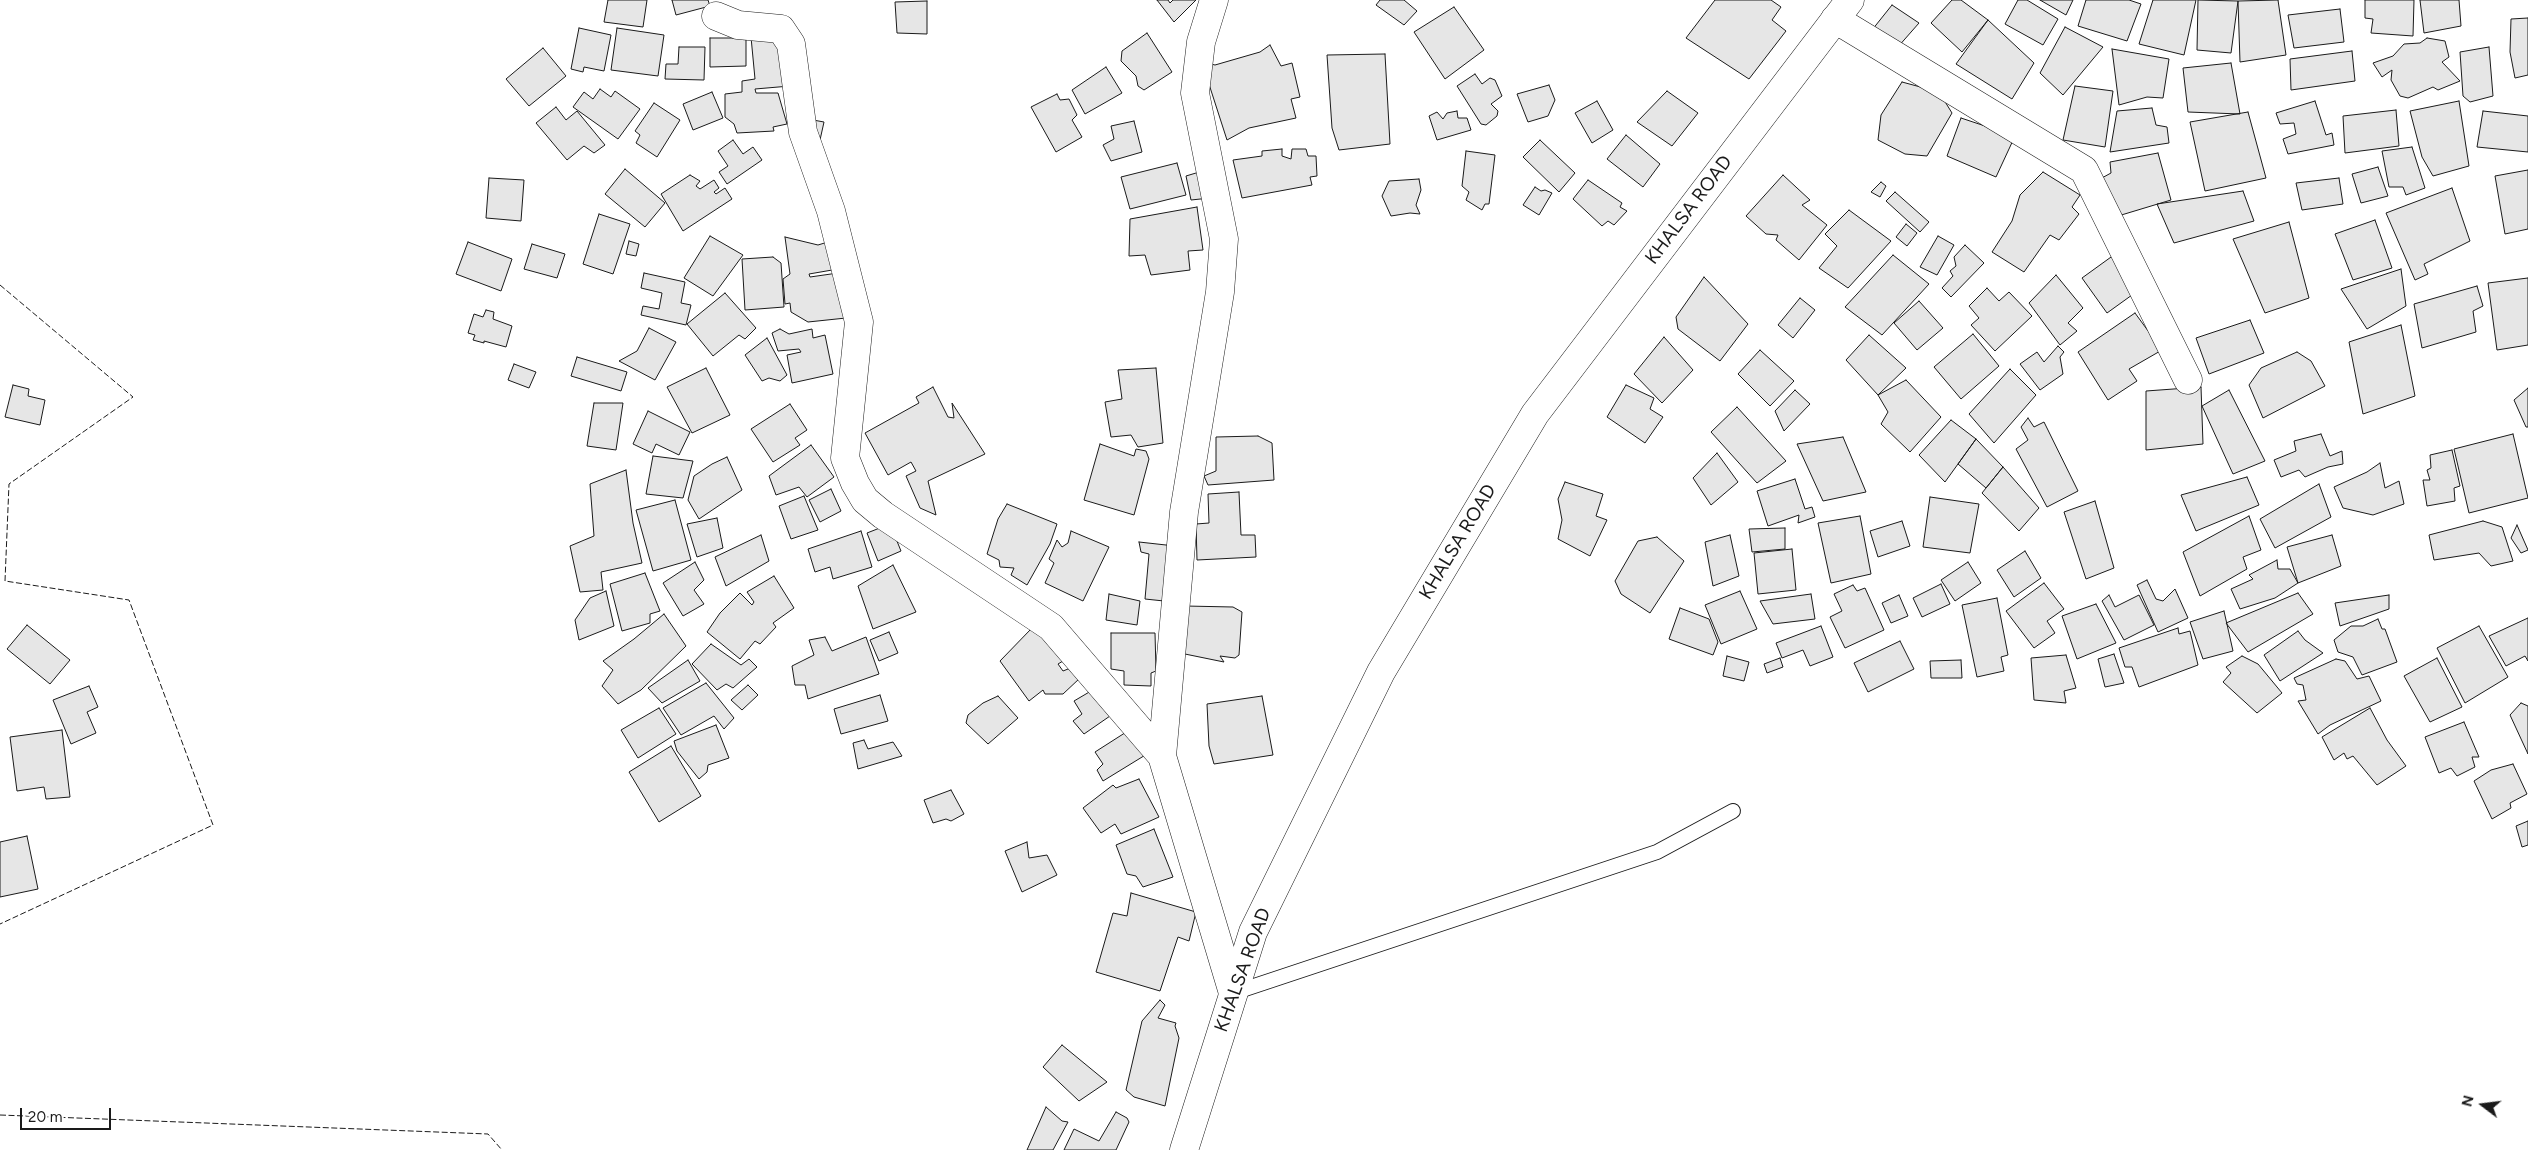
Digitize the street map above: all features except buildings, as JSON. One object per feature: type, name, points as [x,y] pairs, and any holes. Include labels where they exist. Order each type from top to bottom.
[{"type":"street","points":[[1214,0],[1201,42],[1195,93],[1224,239],[1220,292],[1184,512],[1162,756],[1233,993]]},
{"type":"street","points":[[1842,9],[2084,170],[2188,380]]},
{"type":"street","name":"KHALSA ROAD","points":[[1184,1150],[1253,932],[1380,672],[1535,414],[1842,9]]},
{"type":"street","points":[[716,16],[738,25],[782,29],[791,44],[803,132],[832,212],[858,322],[845,458],[855,483],[865,500],[883,515],[1051,627],[1162,756]]},
{"type":"lane","points":[[1233,993],[1657,852],[1734,811]]},
{"type":"fence","points":[[0,285],[133,397],[9,484],[5,581],[129,600],[213,825],[0,924]]},
{"type":"fence","points":[[0,1115],[488,1134],[502,1150]]}]
